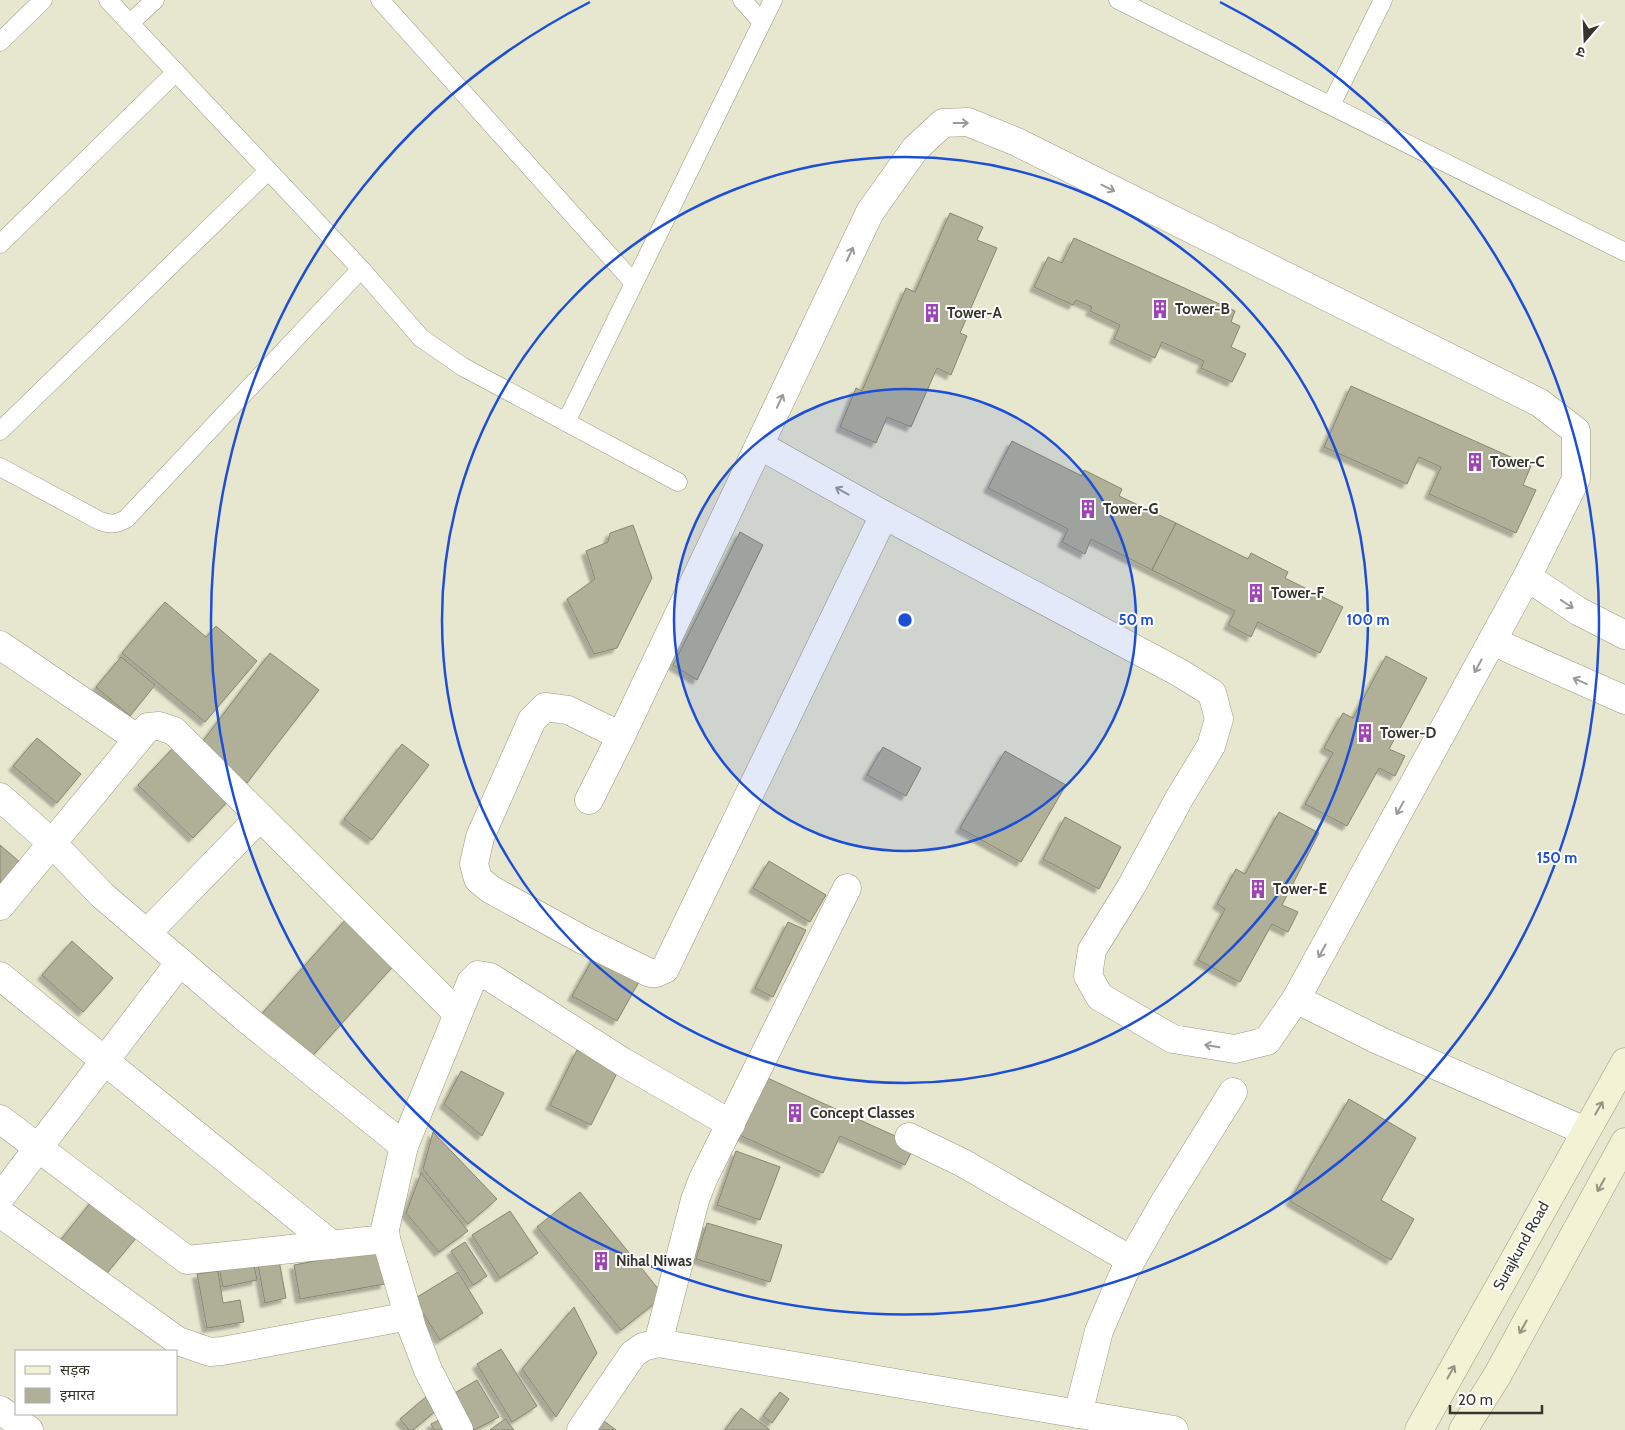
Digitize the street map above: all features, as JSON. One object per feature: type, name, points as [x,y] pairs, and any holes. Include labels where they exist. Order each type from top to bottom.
[{"type":"main road","name":"Surajkund Road","points":[[1419,1430],[1625,1062]]},
{"type":"main road","points":[[1463,1430],[1497,1376],[1625,1142]]},
{"type":"main road","points":[[1552,1191],[1587,1211]]},
{"type":"street","points":[[588,800],[621,736],[759,445],[870,212],[915,149],[943,123],[968,122],[1017,142],[1540,403],[1576,432],[1576,479],[1527,577],[1296,999],[1267,1041],[1235,1049],[1174,1039],[1100,997],[1088,976],[1092,950],[1131,887],[1210,746],[1219,719],[1212,693],[1180,673],[884,515],[759,445]]},
{"type":"street","points":[[621,736],[568,710],[545,707],[532,720],[520,746],[480,837],[474,864],[478,879],[490,889],[583,940],[650,973],[656,973],[666,969],[884,515]]},
{"type":"street","points":[[1527,577],[1578,610],[1625,635]]},
{"type":"street","points":[[1492,641],[1625,700]]},
{"type":"street","points":[[0,645],[138,739]]},
{"type":"street","points":[[0,906],[148,727],[159,726],[174,731],[457,1013]]},
{"type":"street","points":[[0,797],[52,843],[102,895],[243,1016],[404,1146]]},
{"type":"street","points":[[147,933],[260,817]]},
{"type":"street","points":[[658,1343],[695,1200],[703,1179],[847,888]]},
{"type":"street","points":[[0,1198],[180,962]]},
{"type":"street","points":[[459,1430],[428,1370],[409,1316],[386,1239],[385,1229],[404,1146],[471,982],[478,975],[490,977],[623,1062],[731,1124]]},
{"type":"street","points":[[0,976],[332,1245]]},
{"type":"street","points":[[1296,999],[1378,1040],[1585,1131]]},
{"type":"street","points":[[1078,1414],[1099,1331],[1124,1273],[1233,1092]]},
{"type":"street","points":[[0,1119],[187,1260],[386,1239]]},
{"type":"street","points":[[909,1137],[962,1163],[1131,1260]]},
{"type":"street","points":[[0,1213],[178,1341],[210,1352],[409,1316]]},
{"type":"street","points":[[580,1430],[632,1354],[642,1347],[658,1343],[1174,1430]]},
{"type":"street","points":[[0,1410],[29,1430]]},
{"type":"lane","points":[[0,42],[43,0]]},
{"type":"lane","points":[[108,0],[361,269],[421,338],[463,367],[678,482]]},
{"type":"lane","points":[[130,23],[155,0]]},
{"type":"lane","points":[[380,0],[634,283]]},
{"type":"lane","points":[[742,0],[762,22]]},
{"type":"lane","points":[[566,422],[773,0]]},
{"type":"lane","points":[[1118,0],[1625,252]]},
{"type":"lane","points":[[1331,105],[1383,0]]},
{"type":"lane","points":[[0,244],[176,72]]},
{"type":"lane","points":[[0,431],[268,171]]},
{"type":"lane","points":[[0,467],[100,521],[116,524],[126,519],[361,269]]},
{"type":"building","name":"Tower-A","points":[[950,213],[983,227],[977,240],[997,248],[960,333],[967,336],[951,375],[937,368],[911,427],[887,417],[876,443],[840,427],[856,388],[862,391],[906,288],[915,292]]},
{"type":"building","name":"Tower-B","points":[[1074,238],[1235,311],[1231,322],[1240,326],[1231,347],[1246,354],[1232,382],[1201,368],[1204,361],[1162,342],[1155,358],[1114,339],[1120,325],[1090,311],[1092,307],[1076,300],[1073,305],[1034,287],[1048,257],[1062,263]]},
{"type":"building","name":"Tower-C","points":[[1351,386],[1531,466],[1523,485],[1536,490],[1516,533],[1429,494],[1441,467],[1419,457],[1407,484],[1324,447]]},
{"type":"building","name":"Tower-G","points":[[1012,441],[1082,476],[1084,470],[1122,489],[1119,496],[1176,523],[1152,570],[1091,539],[1085,554],[1062,542],[1068,529],[988,488]]},
{"type":"building","name":"Tower-F","points":[[1176,523],[1248,559],[1251,553],[1288,572],[1285,578],[1343,607],[1320,653],[1258,622],[1251,637],[1228,625],[1235,611],[1152,570]]},
{"type":"building","points":[[633,525],[652,578],[617,648],[594,654],[567,599],[595,579],[586,551],[608,542],[610,533]]},
{"type":"building","points":[[740,532],[763,545],[697,680],[673,665]]},
{"type":"building","points":[[165,602],[206,637],[216,626],[257,661],[205,722],[122,653]]},
{"type":"building","points":[[270,653],[319,690],[247,783],[199,746]]},
{"type":"building","name":"Tower-D","points":[[1386,656],[1427,678],[1389,749],[1405,756],[1395,776],[1379,768],[1347,826],[1305,804],[1333,753],[1324,748],[1343,713],[1353,718]]},
{"type":"building","points":[[121,657],[155,685],[130,716],[96,687]]},
{"type":"building","points":[[37,738],[81,774],[57,803],[13,766]]},
{"type":"building","points":[[402,744],[429,765],[372,840],[344,819]]},
{"type":"building","points":[[176,745],[232,797],[193,838],[138,785]]},
{"type":"building","points":[[883,747],[921,768],[906,796],[867,775]]},
{"type":"building","points":[[1005,751],[1066,785],[1021,862],[960,828]]},
{"type":"building","name":"Tower-E","points":[[1279,812],[1319,833],[1282,905],[1298,912],[1288,932],[1272,924],[1240,982],[1198,960],[1225,909],[1217,904],[1236,869],[1245,874]]},
{"type":"building","points":[[1065,817],[1121,847],[1099,889],[1043,859]]},
{"type":"building","points":[[0,845],[21,863],[0,887]]},
{"type":"building","points":[[769,861],[826,895],[810,922],[753,888]]},
{"type":"building","points":[[347,918],[397,962],[308,1061],[257,1019]]},
{"type":"building","points":[[788,922],[806,930],[773,997],[755,988]]},
{"type":"building","points":[[72,941],[113,978],[83,1012],[42,975]]},
{"type":"building","points":[[595,955],[640,980],[617,1021],[572,996]]},
{"type":"building","points":[[577,1050],[618,1071],[591,1125],[550,1105]]},
{"type":"building","points":[[461,1071],[504,1093],[482,1136],[444,1104]]},
{"type":"building","name":"Concept Classes","points":[[763,1076],[915,1145],[905,1165],[840,1136],[823,1173],[737,1134]]},
{"type":"building","points":[[1349,1099],[1416,1138],[1381,1200],[1414,1219],[1391,1260],[1290,1201]]},
{"type":"building","points":[[433,1132],[497,1199],[468,1224],[423,1169]]},
{"type":"building","points":[[736,1151],[780,1167],[760,1220],[717,1205]]},
{"type":"building","points":[[421,1173],[468,1231],[439,1252],[406,1213]]},
{"type":"building","name":"Nihal Niwas","points":[[580,1192],[664,1296],[621,1330],[537,1227]]},
{"type":"building","points":[[96,1196],[141,1232],[103,1278],[59,1242]]},
{"type":"building","points":[[510,1211],[538,1253],[500,1278],[472,1235]]},
{"type":"building","points":[[707,1223],[782,1245],[770,1282],[696,1259]]},
{"type":"building","points":[[465,1242],[487,1276],[473,1285],[451,1251]]},
{"type":"building","points":[[379,1249],[385,1284],[300,1299],[294,1265]]},
{"type":"building","points":[[278,1255],[286,1298],[265,1303],[257,1259]]},
{"type":"building","points":[[253,1260],[257,1280],[223,1287],[219,1267]]},
{"type":"building","points":[[218,1271],[223,1303],[240,1300],[244,1322],[207,1328],[197,1274]]},
{"type":"building","points":[[458,1272],[483,1313],[440,1340],[414,1299]]},
{"type":"building","points":[[574,1307],[597,1353],[556,1417],[522,1369]]},
{"type":"building","points":[[501,1349],[537,1406],[512,1422],[477,1364]]},
{"type":"building","points":[[477,1380],[499,1417],[474,1430],[453,1394]]},
{"type":"building","points":[[780,1392],[789,1399],[772,1423],[763,1416]]},
{"type":"building","points":[[427,1396],[438,1409],[413,1430],[409,1430],[400,1419]]},
{"type":"building","points":[[741,1408],[770,1430],[725,1430]]},
{"type":"building","points":[[600,1418],[616,1430],[592,1430]]},
{"type":"building","points":[[441,1419],[446,1430],[434,1430],[431,1424]]},
{"type":"building","points":[[505,1419],[514,1430],[490,1430]]},
{"type":"place","name":"Tower-B","points":[[1160,309]]},
{"type":"place","name":"Tower-A","points":[[932,313]]},
{"type":"place","name":"Tower-C","points":[[1475,462]]},
{"type":"place","name":"Tower-G","points":[[1088,509]]},
{"type":"place","name":"Tower-F","points":[[1256,593]]},
{"type":"place","name":"Tower-D","points":[[1365,733]]},
{"type":"place","name":"Tower-E","points":[[1258,889]]},
{"type":"place","name":"Concept Classes","points":[[795,1113]]},
{"type":"place","name":"Nihal Niwas","points":[[601,1261]]}]
